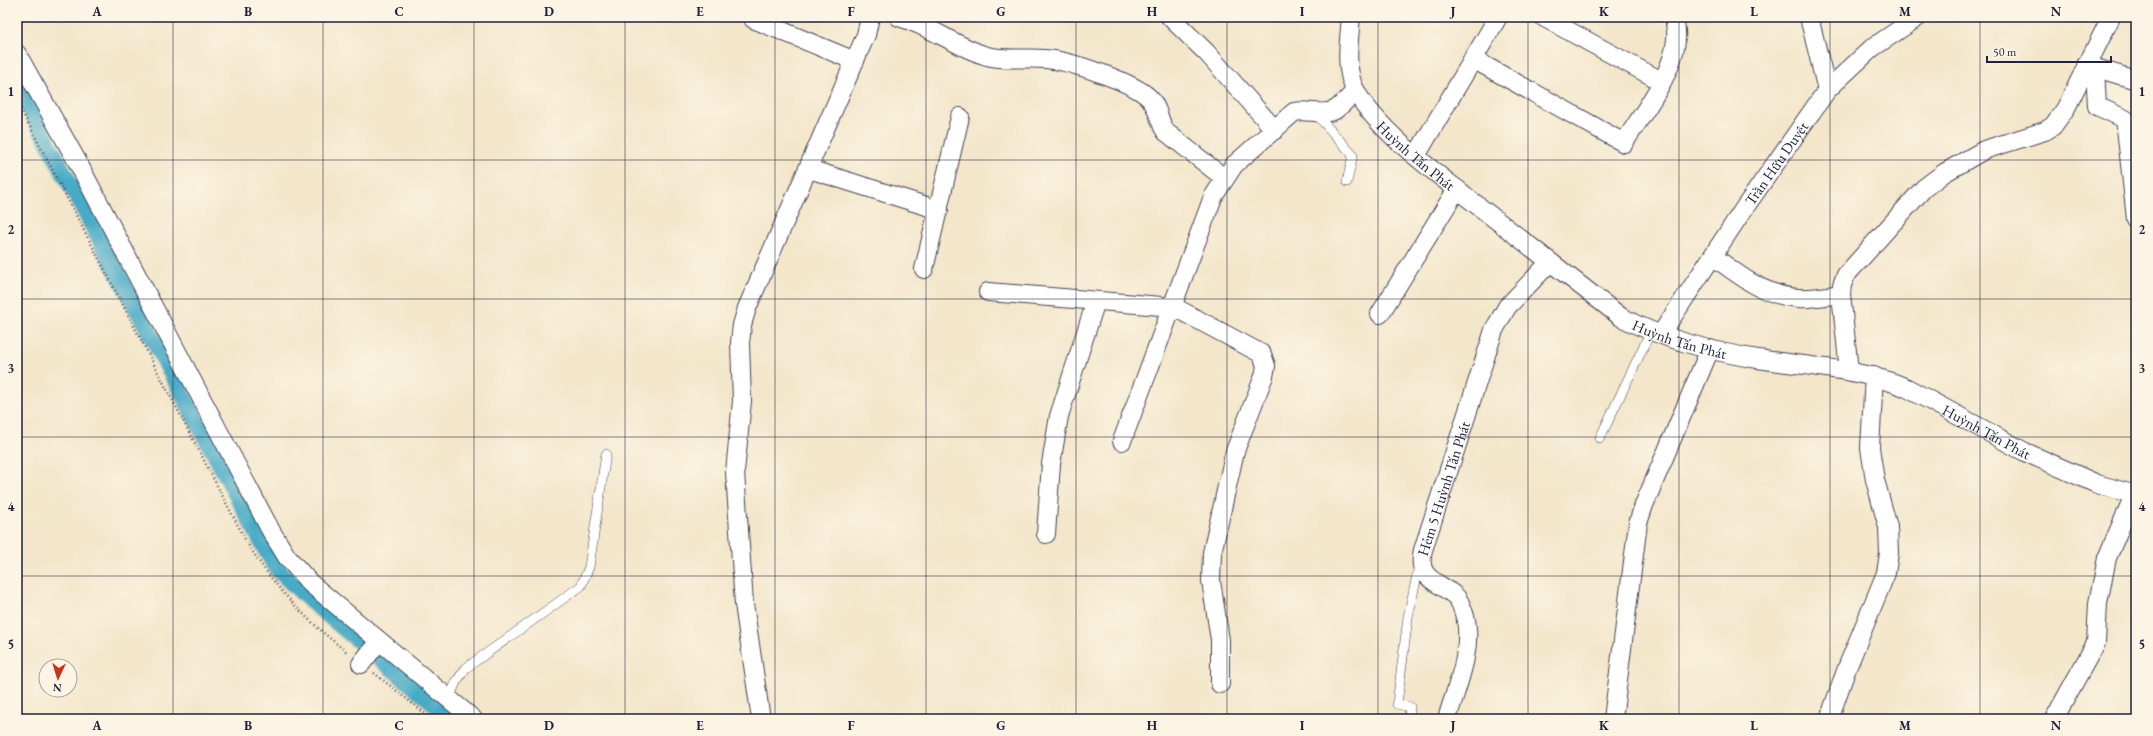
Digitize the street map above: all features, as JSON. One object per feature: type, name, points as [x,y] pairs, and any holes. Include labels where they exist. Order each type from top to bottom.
[{"type":"street","points":[[761,719],[744,604],[737,519],[735,472],[742,401],[740,343],[742,325],[747,308],[809,169],[866,35],[870,17]]},
{"type":"street","points":[[899,17],[930,28],[961,46],[982,55],[1005,58],[1056,60],[1134,87],[1152,101],[1161,125],[1166,132],[1224,178]]},
{"type":"street","points":[[1170,17],[1207,52],[1275,130]]},
{"type":"street","name":"Huỳnh Tấn Phát","points":[[1351,17],[1348,61],[1356,91],[1374,116],[1416,156],[1456,189],[1621,316],[1656,332],[1710,349],[1757,359],[1874,376],[1907,388],[2025,452],[2097,484],[2135,495]]},
{"type":"street","points":[[1416,156],[1498,17]]},
{"type":"street","points":[[1544,17],[1661,81]]},
{"type":"street","points":[[1473,59],[1624,143],[1661,81],[1673,57],[1677,38],[1674,17]]},
{"type":"street","points":[[1810,17],[1827,90]]},
{"type":"street","name":"Trần Hữu Duyệt","points":[[1656,332],[1713,256],[1827,90],[1872,48],[1918,17]]},
{"type":"street","points":[[1849,372],[1841,294],[1842,285],[1846,275],[1924,188],[1944,173],[1984,150],[2045,131],[2053,126],[2066,108],[2090,67],[2111,17]]},
{"type":"street","points":[[753,19],[855,61]]},
{"type":"street","points":[[17,54],[77,161],[271,531],[287,557],[310,583],[473,719]]},
{"type":"street","points":[[2090,67],[2136,80]]},
{"type":"street","points":[[2090,67],[2097,106],[2125,119],[2136,219]]},
{"type":"street","points":[[1122,441],[1174,308],[1206,216],[1224,178],[1234,165],[1294,112],[1323,112],[1334,110],[1356,91]]},
{"type":"street","points":[[924,269],[960,117]]},
{"type":"street","points":[[809,169],[939,210]]},
{"type":"street","points":[[1380,314],[1456,189]]},
{"type":"street","points":[[1713,256],[1746,281],[1784,297],[1809,298],[1841,294]]},
{"type":"street","name":"Hẻm 5 Huỳnh Tấn Phát","points":[[1447,719],[1465,658],[1467,634],[1465,619],[1456,596],[1426,576],[1421,567],[1421,559],[1494,330],[1507,307],[1550,262]]},
{"type":"street","points":[[988,292],[1174,308],[1262,354],[1265,359],[1264,376],[1235,451],[1212,553],[1211,581],[1220,640],[1220,684]]},
{"type":"street","points":[[1046,534],[1051,464],[1059,416],[1096,301]]},
{"type":"street","points":[[1613,719],[1638,522],[1710,349]]},
{"type":"street","points":[[1829,719],[1847,668],[1886,573],[1889,553],[1888,527],[1876,480],[1870,448],[1874,376]]},
{"type":"street","points":[[2054,719],[2096,643],[2098,603],[2108,558],[2135,495]]},
{"type":"street","points":[[361,664],[379,641]]},
{"type":"lane","points":[[1313,111],[1353,155],[1348,182]]},
{"type":"lane","points":[[1600,438],[1656,332]]},
{"type":"lane","points":[[449,699],[456,682],[466,668],[582,586],[589,567],[606,454]]},
{"type":"lane","points":[[1409,719],[1410,707],[1397,704],[1408,617],[1421,559]]},
{"type":"waterway","points":[[17,85],[268,554],[278,570],[313,603],[453,719]]}]
